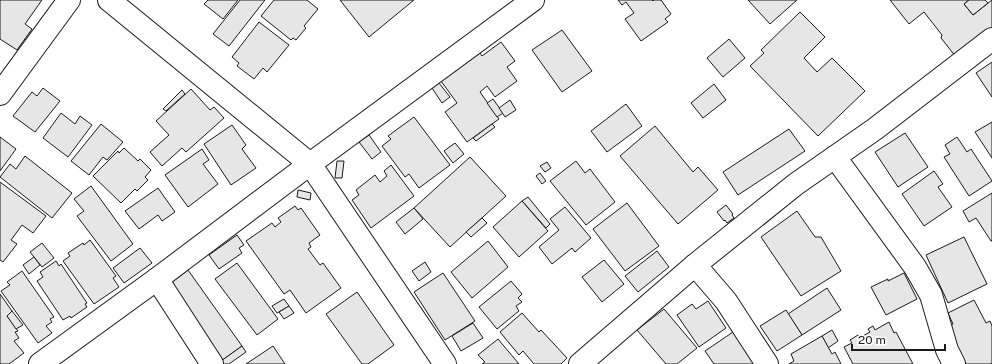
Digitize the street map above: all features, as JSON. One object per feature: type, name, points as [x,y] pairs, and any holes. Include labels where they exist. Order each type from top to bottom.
[{"type":"street","points":[[0,94],[69,0]]},
{"type":"street","points":[[109,0],[310,164],[445,364]]},
{"type":"street","points":[[40,364],[534,0]]},
{"type":"street","points":[[580,364],[695,265],[796,184],[875,129],[992,39]]},
{"type":"street","points":[[835,157],[915,267],[931,295],[947,350],[954,364]]},
{"type":"street","points":[[695,265],[726,301],[767,364]]},
{"type":"street","points":[[157,279],[212,364]]},
{"type":"building","points":[[0,0],[42,0],[25,24],[32,29],[17,50],[0,39]]},
{"type":"building","points":[[208,0],[238,0],[223,19],[204,4]]},
{"type":"building","points":[[240,0],[265,0],[229,46],[213,34]]},
{"type":"building","points":[[274,0],[307,0],[318,9],[304,26],[306,28],[296,40],[293,38],[291,40],[261,16]]},
{"type":"building","points":[[340,0],[414,0],[369,37]]},
{"type":"building","points":[[618,0],[661,0],[671,14],[665,19],[668,22],[641,41],[625,19],[634,13],[626,2],[622,5]]},
{"type":"building","points":[[748,0],[797,0],[770,24]]},
{"type":"building","points":[[890,0],[969,0],[964,4],[973,15],[992,0],[992,30],[956,57],[941,38],[942,35],[924,12],[909,24]]},
{"type":"building","points":[[969,0],[985,0],[988,3],[973,15],[964,4]]},
{"type":"building","points":[[800,12],[825,37],[804,58],[817,72],[832,58],[865,91],[818,136],[750,66],[764,53],[761,50]]},
{"type":"building","points":[[259,22],[289,45],[267,72],[263,68],[254,79],[237,66],[239,63],[232,57]]},
{"type":"building","points":[[562,30],[592,71],[562,92],[532,50]]},
{"type":"building","points":[[729,39],[745,58],[723,77],[707,58]]},
{"type":"building","points":[[501,42],[515,61],[507,67],[517,81],[495,97],[487,86],[480,92],[499,119],[467,142],[445,112],[457,103],[441,81],[480,53],[482,56]]},
{"type":"building","points":[[992,62],[992,97],[976,73]]},
{"type":"building","points":[[439,83],[450,97],[442,103],[432,88]]},
{"type":"building","points":[[714,84],[726,100],[703,118],[691,103]]},
{"type":"building","points":[[43,88],[60,101],[35,132],[13,116],[32,92],[37,96]]},
{"type":"building","points":[[191,89],[210,110],[214,107],[224,118],[186,152],[182,148],[162,166],[150,152],[169,135],[156,121]]},
{"type":"building","points":[[182,90],[185,94],[166,111],[163,109]]},
{"type":"building","points":[[493,99],[503,113],[497,117],[487,103]]},
{"type":"building","points":[[510,100],[516,110],[505,117],[499,108]]},
{"type":"building","points":[[626,104],[642,126],[607,152],[591,131]]},
{"type":"building","points":[[61,113],[75,124],[80,116],[92,125],[68,157],[43,138]]},
{"type":"building","points":[[414,117],[450,165],[419,188],[409,174],[405,177],[382,146],[391,139],[388,136]]},
{"type":"building","points":[[992,122],[992,158],[975,132]]},
{"type":"building","points":[[101,124],[123,142],[107,160],[103,157],[89,175],[71,161]]},
{"type":"building","points":[[492,124],[495,127],[476,141],[473,138]]},
{"type":"building","points":[[232,125],[246,145],[242,149],[256,168],[231,185],[204,144]]},
{"type":"building","points":[[655,126],[693,172],[698,167],[718,190],[678,224],[620,156]]},
{"type":"building","points":[[789,129],[805,151],[738,195],[723,172]]},
{"type":"building","points":[[905,133],[928,167],[898,187],[875,152]]},
{"type":"building","points":[[369,135],[381,152],[372,159],[359,142]]},
{"type":"building","points":[[0,137],[16,149],[0,171]]},
{"type":"building","points":[[957,137],[967,152],[971,149],[992,181],[969,196],[944,157],[950,154],[945,145]]},
{"type":"building","points":[[455,143],[464,154],[453,163],[444,151]]},
{"type":"building","points":[[124,148],[138,161],[140,159],[151,170],[145,177],[148,180],[137,191],[135,189],[121,203],[93,176],[118,151],[119,153]]},
{"type":"building","points":[[202,149],[209,160],[203,164],[218,184],[188,207],[165,175]]},
{"type":"building","points":[[25,156],[72,193],[52,218],[0,177],[10,164],[16,169]]},
{"type":"building","points":[[470,157],[506,196],[450,247],[414,208]]},
{"type":"building","points":[[337,161],[344,161],[342,178],[335,178]]},
{"type":"building","points":[[576,161],[585,173],[590,169],[615,202],[586,225],[550,181]]},
{"type":"building","points":[[547,162],[551,168],[545,172],[540,166]]},
{"type":"building","points":[[391,165],[414,196],[371,228],[352,200],[359,195],[356,190],[375,175],[380,182],[387,176],[384,171]]},
{"type":"building","points":[[934,171],[943,184],[938,187],[952,207],[924,226],[902,194]]},
{"type":"building","points":[[540,173],[546,181],[542,184],[536,176]]},
{"type":"building","points":[[0,182],[46,216],[33,233],[22,225],[11,240],[17,244],[3,262],[0,260]]},
{"type":"building","points":[[91,186],[133,244],[111,261],[77,216],[84,211],[74,199]]},
{"type":"building","points":[[158,188],[175,212],[162,221],[158,215],[139,229],[125,211]]},
{"type":"building","points":[[298,190],[311,193],[310,200],[297,197]]},
{"type":"building","points":[[992,193],[991,241],[976,218],[969,222],[963,211]]},
{"type":"building","points":[[528,197],[550,224],[546,228],[522,201]]},
{"type":"building","points":[[522,201],[548,231],[519,257],[493,227]]},
{"type":"building","points":[[627,203],[659,246],[625,271],[593,229]]},
{"type":"building","points":[[726,205],[733,214],[732,215],[734,218],[727,223],[717,212]]},
{"type":"building","points":[[295,206],[298,210],[301,208],[320,235],[309,243],[311,247],[308,249],[320,265],[323,263],[341,288],[306,313],[290,290],[284,294],[246,241],[272,223],[275,227],[281,222],[278,218]]},
{"type":"building","points":[[565,207],[591,238],[575,252],[572,248],[552,264],[539,247],[559,230],[550,219]]},
{"type":"building","points":[[414,208],[423,219],[405,234],[396,222]]},
{"type":"building","points":[[797,211],[815,237],[821,237],[841,271],[801,296],[761,237]]},
{"type":"building","points":[[482,218],[487,223],[471,237],[466,232]]},
{"type":"building","points":[[237,235],[244,245],[239,248],[242,253],[219,269],[209,255]]},
{"type":"building","points":[[964,237],[987,284],[948,303],[926,255]]},
{"type":"building","points":[[90,240],[116,276],[113,278],[119,287],[94,304],[63,261],[70,256],[68,253],[83,243],[84,245]]},
{"type":"building","points":[[488,241],[508,267],[472,298],[451,272]]},
{"type":"building","points":[[42,243],[54,258],[42,267],[30,252]]},
{"type":"building","points":[[140,248],[152,263],[124,283],[113,268]]},
{"type":"building","points":[[657,251],[669,267],[638,292],[625,276]]},
{"type":"building","points":[[34,257],[40,265],[29,274],[23,265]]},
{"type":"building","points":[[604,260],[624,284],[602,302],[582,277]]},
{"type":"building","points":[[56,261],[59,266],[61,264],[87,303],[85,304],[87,307],[71,318],[70,316],[63,320],[37,281],[43,277],[40,272]]},
{"type":"building","points":[[425,262],[431,272],[419,281],[412,271]]},
{"type":"building","points":[[237,263],[278,319],[257,335],[215,279]]},
{"type":"building","points":[[188,270],[242,346],[221,361],[167,286]]},
{"type":"building","points":[[22,271],[54,317],[50,319],[52,322],[46,326],[52,333],[38,343],[1,291],[10,285],[7,282]]},
{"type":"building","points":[[443,273],[475,321],[445,340],[414,292]]},
{"type":"building","points":[[904,273],[917,299],[886,315],[871,287]]},
{"type":"building","points":[[511,281],[522,294],[518,298],[522,302],[516,306],[519,311],[497,329],[479,307]]},
{"type":"building","points":[[827,288],[841,310],[802,335],[788,314]]},
{"type":"building","points":[[357,292],[394,345],[368,364],[362,364],[326,314]]},
{"type":"building","points":[[0,294],[12,311],[7,316],[18,331],[15,332],[19,338],[14,341],[24,353],[9,364],[0,364]]},
{"type":"building","points":[[284,299],[289,306],[277,313],[272,306]]},
{"type":"building","points":[[974,300],[986,323],[990,321],[992,326],[992,363],[990,364],[966,364],[947,327],[953,324],[948,313]]},
{"type":"building","points":[[708,301],[726,328],[699,347],[677,315],[692,304],[696,309]]},
{"type":"building","points":[[289,306],[294,313],[284,319],[279,312]]},
{"type":"building","points":[[664,309],[697,348],[677,364],[666,364],[637,330]]},
{"type":"building","points":[[786,310],[802,335],[777,351],[760,326]]},
{"type":"building","points":[[12,311],[23,325],[16,329],[7,316]]},
{"type":"building","points":[[522,313],[539,332],[541,330],[567,358],[561,364],[534,364],[523,351],[519,355],[500,332]]},
{"type":"building","points":[[889,322],[913,364],[853,364],[844,347],[852,343],[850,340],[858,335],[859,338],[870,332],[868,329],[873,326],[875,330]]},
{"type":"building","points":[[473,323],[483,338],[461,351],[452,336]]},
{"type":"building","points":[[832,330],[838,341],[828,348],[822,336]]},
{"type":"building","points":[[733,332],[755,364],[714,364],[705,351]]},
{"type":"building","points":[[822,336],[832,354],[835,352],[841,364],[789,364],[794,361],[791,354]]},
{"type":"building","points":[[498,339],[519,364],[482,364],[485,362],[478,355]]},
{"type":"building","points":[[242,346],[246,352],[229,364],[223,364],[221,361]]},
{"type":"building","points":[[273,346],[285,364],[246,364]]}]
